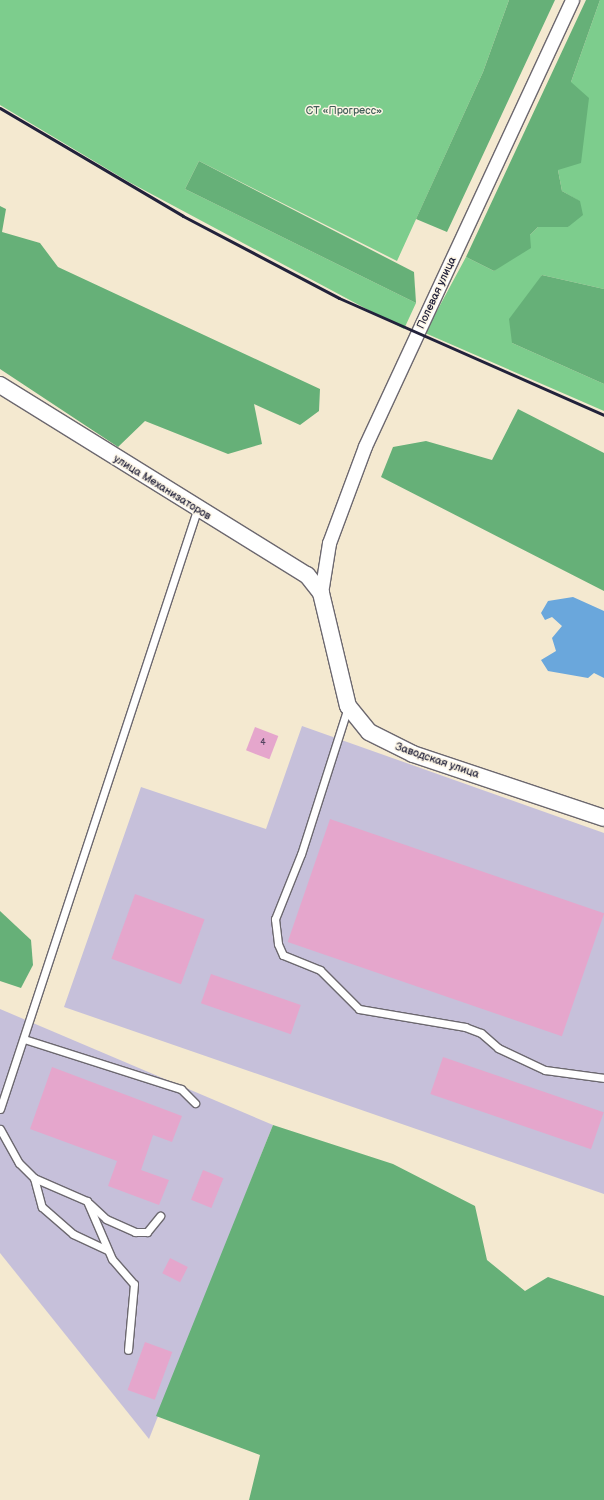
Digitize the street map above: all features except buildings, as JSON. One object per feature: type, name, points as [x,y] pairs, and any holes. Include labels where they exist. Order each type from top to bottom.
[{"type":"street","name":"Полевая улица","points":[[322,592],[329,543],[365,446],[572,0]]},
{"type":"street","name":"улица Механизаторов","points":[[0,385],[197,510],[307,575],[322,592]]},
{"type":"street","name":"Заводская улица","points":[[322,592],[348,706],[369,732],[388,744],[604,818]]},
{"type":"lane","points":[[0,1109],[24,1039],[115,751],[197,510]]},
{"type":"lane","points":[[348,706],[301,854],[275,919],[278,944],[283,955],[320,970],[359,1009],[465,1027],[481,1033],[498,1048],[545,1070],[604,1078]]},
{"type":"lane","points":[[24,1039],[181,1089],[195,1103]]},
{"type":"lane","points":[[0,1129],[19,1163],[34,1178],[87,1201],[106,1219],[135,1232],[147,1232],[160,1216]]},
{"type":"lane","points":[[34,1178],[42,1207],[73,1234],[108,1250]]},
{"type":"lane","points":[[87,1201],[108,1250],[134,1284],[128,1350]]},
{"type":"shaded area","points":[[302,726],[604,833],[604,1194],[64,1007],[141,787],[266,829]]},
{"type":"shaded area","points":[[0,1009],[273,1125],[149,1439],[0,1253]]},
{"type":"green space","name":"СТ «Прогресс»","points":[[0,0],[509,0],[483,72],[397,261],[199,161],[185,189],[416,303],[404,329],[129,182],[0,105]]},
{"type":"green space","points":[[509,0],[555,0],[447,232],[416,219],[483,72]]},
{"type":"green space","points":[[586,0],[600,0],[571,82],[589,98],[581,163],[558,170],[562,191],[580,201],[583,215],[568,227],[538,227],[530,235],[531,248],[494,271],[466,257]]},
{"type":"green space","points":[[600,0],[604,0],[604,289],[542,275],[512,343],[604,384],[604,411],[425,333],[466,257],[494,271],[538,227],[568,227],[579,201],[562,191],[558,170],[571,82]]},
{"type":"green space","points":[[199,161],[414,272],[416,303],[185,189]]},
{"type":"green space","points":[[0,206],[6,209],[2,232],[40,243],[58,267],[320,389],[319,411],[300,425],[254,404],[262,444],[228,454],[145,421],[118,447],[0,369]]},
{"type":"green space","points":[[542,275],[604,289],[604,384],[512,343],[509,319]]},
{"type":"green space","points":[[518,409],[604,453],[604,591],[381,477],[393,447],[426,441],[492,460]]},
{"type":"green space","points":[[0,911],[31,940],[33,965],[21,988],[0,981]]},
{"type":"green space","points":[[273,1125],[393,1164],[475,1206],[487,1260],[525,1291],[548,1277],[604,1296],[604,1500],[249,1500],[260,1455],[156,1416]]},
{"type":"water","points":[[573,597],[604,611],[604,678],[594,673],[588,678],[548,671],[541,660],[556,651],[552,638],[562,626],[552,617],[545,620],[541,613],[548,601]]},
{"type":"railway","points":[[0,108],[183,216],[339,298],[604,415]]}]
